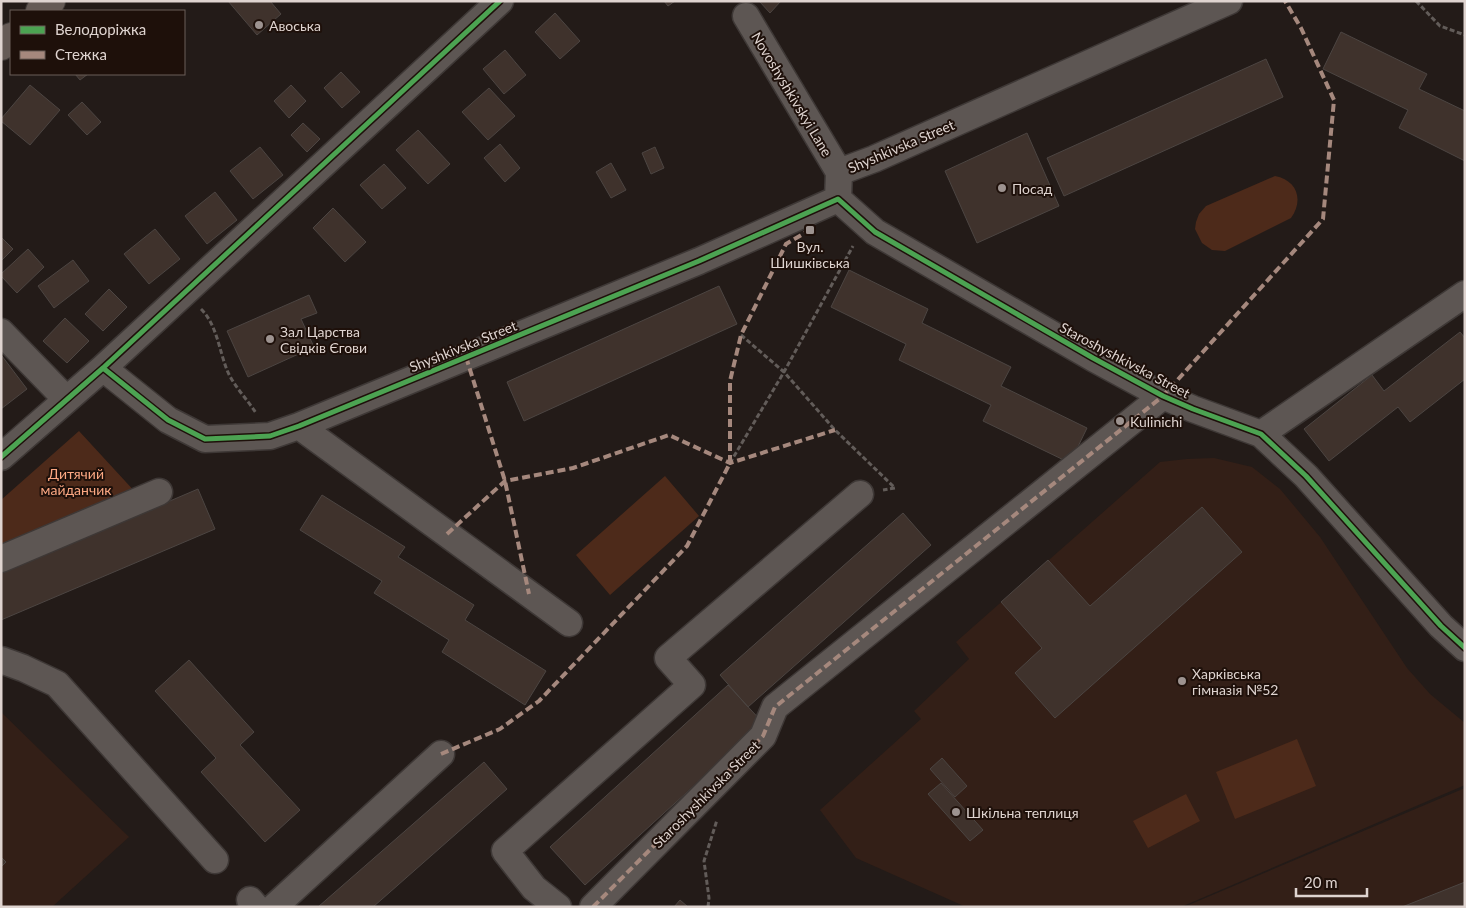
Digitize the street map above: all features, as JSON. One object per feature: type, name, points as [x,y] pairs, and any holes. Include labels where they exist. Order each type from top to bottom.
[{"type":"main road","points":[[41,10],[51,1]]},
{"type":"street","points":[[1,457],[103,368],[500,1]]},
{"type":"street","name":"Shyshkivska Street","points":[[103,368],[168,420],[205,439],[270,436],[299,426],[690,264],[838,198],[839,172],[874,159],[1227,2]]},
{"type":"street","name":"Novoshyshkivskyi Lane","points":[[746,16],[799,108],[839,172]]},
{"type":"street","name":"Staroshyshkivska Street","points":[[838,198],[875,232],[1093,358],[1193,410],[1261,434],[1306,476],[1434,618],[1465,648]]},
{"type":"street","points":[[1261,434],[1465,294]]},
{"type":"street","points":[[1,332],[66,399]]},
{"type":"street","name":"Staroshyshkivska Street","points":[[593,907],[763,736],[775,707],[1163,396]]},
{"type":"street","points":[[299,426],[569,623]]},
{"type":"street","points":[[1,559],[159,492]]},
{"type":"street","points":[[558,907],[534,888],[505,851],[692,685],[668,658],[860,494]]},
{"type":"street","points":[[1,660],[56,684],[215,860]]},
{"type":"street","points":[[260,904],[442,754]]},
{"type":"path","points":[[1416,1],[1440,26],[1465,35]]},
{"type":"path","points":[[730,463],[784,372],[866,224]]},
{"type":"path","points":[[185,292],[207,315],[228,372],[263,422],[270,436]]},
{"type":"path","points":[[741,335],[784,372],[835,430],[894,488],[860,494]]},
{"type":"path","points":[[708,907],[709,898],[704,861],[718,816]]},
{"type":"shaded area","name":"Харківська гімназія №52","points":[[1214,458],[1252,467],[1280,489],[1320,537],[1407,668],[1430,694],[1465,723],[1465,785],[1181,907],[966,907],[856,858],[820,810],[921,719],[914,711],[969,659],[956,642],[1160,462]]},
{"type":"shaded area","points":[[1,712],[129,837],[52,907],[1,907]]},
{"type":"shaded area","points":[[1465,788],[1465,907],[1184,907]]},
{"type":"green space","points":[[1275,176],[1289,182],[1296,192],[1297,204],[1291,218],[1225,251],[1212,250],[1202,243],[1195,229],[1199,214],[1206,206]]},
{"type":"green space","name":"Дитячий майданчик","points":[[79,431],[137,494],[1,552],[1,500]]},
{"type":"green space","points":[[665,476],[699,516],[610,595],[576,555]]},
{"type":"green space","points":[[1297,739],[1316,786],[1235,819],[1216,772]]},
{"type":"green space","points":[[1186,794],[1200,821],[1148,848],[1133,821]]},
{"type":"building","name":"Авоська","points":[[228,1],[270,1],[281,14],[257,35]]},
{"type":"building","points":[[664,1],[675,1],[668,6]]},
{"type":"building","points":[[759,1],[781,1],[770,13]]},
{"type":"building","points":[[555,13],[580,41],[560,59],[535,32]]},
{"type":"building","points":[[1341,32],[1427,74],[1419,89],[1465,111],[1465,161],[1399,128],[1408,110],[1323,69]]},
{"type":"building","points":[[505,50],[526,75],[504,94],[483,69]]},
{"type":"building","points":[[1266,59],[1283,97],[1064,196],[1047,158]]},
{"type":"building","points":[[341,72],[360,92],[342,108],[324,88]]},
{"type":"building","points":[[76,75],[87,75],[80,80]]},
{"type":"building","points":[[30,85],[60,110],[30,145],[1,119]]},
{"type":"building","points":[[291,85],[306,101],[289,118],[274,101]]},
{"type":"building","points":[[489,88],[515,116],[488,140],[462,112]]},
{"type":"building","points":[[82,102],[101,122],[87,135],[68,115]]},
{"type":"building","points":[[303,123],[320,139],[307,152],[291,135]]},
{"type":"building","points":[[418,130],[450,164],[428,184],[396,150]]},
{"type":"building","name":"Посад","points":[[1027,133],[1059,206],[977,243],[945,171]]},
{"type":"building","points":[[500,144],[520,168],[505,182],[484,158]]},
{"type":"building","points":[[260,147],[283,175],[253,199],[230,171]]},
{"type":"building","points":[[655,147],[664,168],[651,174],[642,153]]},
{"type":"building","points":[[611,163],[626,190],[611,198],[596,172]]},
{"type":"building","points":[[384,164],[406,188],[382,209],[360,185]]},
{"type":"building","points":[[215,192],[237,220],[207,244],[185,216]]},
{"type":"building","points":[[333,208],[366,242],[345,262],[313,228]]},
{"type":"building","points":[[155,229],[180,259],[149,284],[124,254]]},
{"type":"building","points":[[1,237],[13,249],[1,261]]},
{"type":"building","points":[[28,249],[44,267],[17,293],[1,274]]},
{"type":"building","points":[[73,260],[89,281],[54,308],[38,286]]},
{"type":"building","points":[[849,270],[928,309],[922,323],[1011,367],[1001,386],[1087,428],[1070,463],[983,421],[991,405],[899,360],[906,344],[831,307]]},
{"type":"building","points":[[719,286],[737,324],[524,421],[507,382]]},
{"type":"building","points":[[109,289],[127,307],[103,331],[85,314]]},
{"type":"building","name":"Зал Царства Свідків Єгови","points":[[309,295],[317,313],[301,319],[314,347],[248,377],[227,331]]},
{"type":"building","points":[[65,318],[89,341],[67,363],[43,341]]},
{"type":"building","points":[[1460,332],[1465,338],[1465,379],[1410,422],[1398,407],[1329,461],[1304,429],[1372,375],[1384,391]]},
{"type":"building","points":[[1,357],[27,389],[1,409]]},
{"type":"building","points":[[198,489],[215,529],[1,620],[1,573]]},
{"type":"building","points":[[322,495],[405,547],[398,557],[474,605],[465,620],[546,671],[525,705],[442,652],[449,640],[374,593],[382,581],[300,530]]},
{"type":"building","points":[[1202,507],[1242,552],[1055,718],[1015,673],[1042,648],[1001,602],[1048,560],[1090,606]]},
{"type":"building","points":[[903,513],[931,545],[748,707],[720,675]]},
{"type":"building","points":[[189,660],[254,732],[240,745],[300,810],[265,842],[201,772],[216,758],[155,691]]},
{"type":"building","points":[[728,685],[763,723],[585,885],[550,847]]},
{"type":"building","points":[[942,758],[967,786],[955,797],[930,769]]},
{"type":"building","points":[[484,762],[507,789],[373,907],[318,907]]},
{"type":"building","name":"Шкільна теплиця","points":[[941,783],[983,830],[970,841],[928,794]]},
{"type":"building","points":[[1,857],[6,862],[1,867]]},
{"type":"building","points":[[1465,882],[1465,907],[1402,907]]},
{"type":"building","points":[[680,900],[688,907],[674,907]]},
{"type":"marked path","points":[[593,907],[763,736],[775,707],[1163,396],[1323,219],[1334,100],[1301,28],[1285,1]]},
{"type":"marked path","points":[[441,754],[500,729],[539,701],[687,546],[730,463],[730,381],[741,335],[786,244],[810,230]]},
{"type":"marked path","points":[[466,357],[505,481],[529,594]]},
{"type":"marked path","points":[[447,534],[505,481],[573,468],[669,435],[730,463],[835,430]]},
{"type":"cycle path","points":[[1,457],[103,368],[500,1]]},
{"type":"cycle path","points":[[103,368],[168,420],[205,439],[270,436],[299,426],[699,261],[838,199],[875,232],[1093,358],[1163,396],[1261,434],[1306,476],[1441,626],[1465,648]]},
{"type":"place","name":"Авоська","points":[[259,25]]},
{"type":"place","name":"Посад","points":[[1002,188]]},
{"type":"place","name":"Вул. Шишківська","points":[[810,230]]},
{"type":"place","name":"Зал Царства Свідків Єгови","points":[[270,339]]},
{"type":"place","name":"Kulinichi","points":[[1120,421]]},
{"type":"place","name":"Харківська гімназія №52","points":[[1182,681]]},
{"type":"place","name":"Шкільна теплиця","points":[[956,812]]}]
